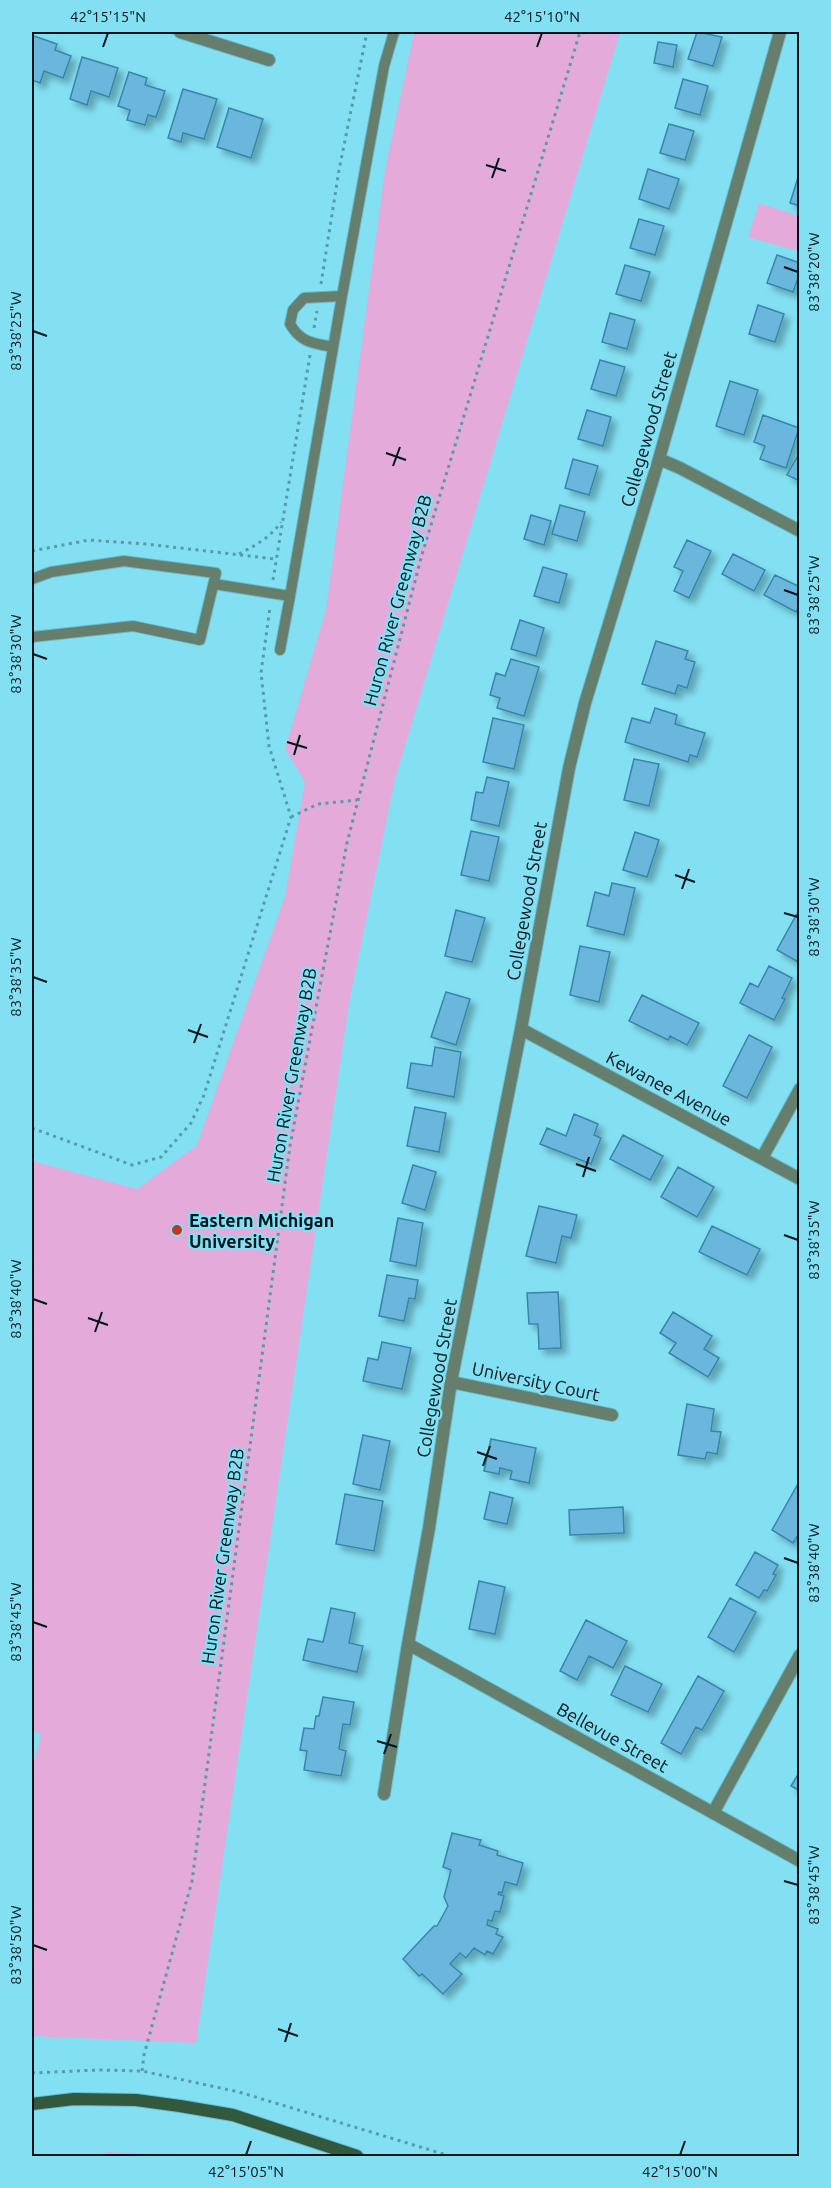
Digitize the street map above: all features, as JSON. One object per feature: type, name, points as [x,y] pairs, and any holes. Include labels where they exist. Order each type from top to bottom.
[{"type":"main road","points":[[32,2104],[75,2099],[136,2100],[180,2106],[233,2115],[357,2157]]},
{"type":"street","points":[[180,32],[269,60]]},
{"type":"street","name":"Collegewood Street","points":[[384,1794],[451,1382],[521,1029],[569,768],[585,703],[659,459],[780,32]]},
{"type":"street","points":[[659,459],[800,531]]},
{"type":"street","name":"Kewanee Avenue","points":[[521,1029],[800,1179]]},
{"type":"street","points":[[762,1158],[800,1089]]},
{"type":"street","name":"University Court","points":[[451,1382],[612,1415]]},
{"type":"street","name":"Bellevue Street","points":[[408,1644],[800,1861]]},
{"type":"street","points":[[713,1813],[800,1655]]},
{"type":"lane","points":[[280,650],[384,66],[394,32]]},
{"type":"lane","points":[[333,347],[311,343],[296,335],[290,324],[293,310],[304,298],[342,296]]},
{"type":"lane","points":[[32,579],[51,572],[124,561],[216,573],[200,640],[133,626],[32,637]]},
{"type":"lane","points":[[214,584],[290,596]]},
{"type":"path","points":[[32,1128],[132,1165],[161,1157],[191,1123],[204,1095],[291,817],[269,746],[261,673],[275,560],[339,170],[367,32]]},
{"type":"path","name":"Huron River Greenway B2B","points":[[142,2071],[144,2055],[192,1881],[290,1146],[357,800],[421,558],[580,32]]},
{"type":"path","points":[[237,555],[259,544],[274,532],[282,520]]},
{"type":"path","points":[[32,551],[89,540],[146,544],[275,560]]},
{"type":"path","points":[[291,817],[318,804],[357,800]]},
{"type":"path","points":[[32,2073],[142,2071],[239,2092],[450,2157]]},
{"type":"shaded area","points":[[414,32],[620,32],[395,779],[349,1003],[196,2043],[32,2036],[32,1769],[41,1734],[32,1730],[32,1161],[137,1189],[197,1145],[285,896],[305,782],[285,749],[326,609],[385,170]]},
{"type":"shaded area","points":[[759,203],[799,216],[799,249],[791,249],[748,237]]},
{"type":"shaded area","points":[[106,2152],[247,2156],[106,2156]]},
{"type":"building","points":[[697,32],[722,37],[713,66],[688,59]]},
{"type":"building","points":[[34,36],[57,44],[55,50],[71,56],[63,78],[44,71],[40,83],[32,80]]},
{"type":"building","points":[[658,42],[677,45],[673,67],[654,63]]},
{"type":"building","points":[[82,57],[118,68],[109,97],[91,91],[87,105],[70,99]]},
{"type":"building","points":[[129,72],[147,78],[145,85],[165,91],[156,117],[148,115],[145,125],[127,120],[130,110],[118,106]]},
{"type":"building","points":[[683,79],[708,86],[700,115],[675,108]]},
{"type":"building","points":[[183,89],[217,99],[204,139],[183,133],[181,142],[168,138]]},
{"type":"building","points":[[229,108],[263,119],[251,158],[217,147]]},
{"type":"building","points":[[669,124],[694,131],[685,160],[660,153]]},
{"type":"building","points":[[648,169],[679,179],[669,209],[639,199]]},
{"type":"building","points":[[800,174],[800,206],[790,203]]},
{"type":"building","points":[[639,219],[664,226],[655,255],[630,248]]},
{"type":"building","points":[[777,255],[800,263],[800,279],[798,278],[793,292],[767,283]]},
{"type":"building","points":[[625,265],[650,272],[641,301],[616,294]]},
{"type":"building","points":[[758,305],[784,314],[775,342],[749,334]]},
{"type":"building","points":[[610,313],[635,320],[627,349],[602,342]]},
{"type":"building","points":[[600,360],[625,367],[616,396],[591,389]]},
{"type":"building","points":[[730,381],[758,390],[744,435],[716,426]]},
{"type":"building","points":[[587,410],[611,417],[603,446],[578,439]]},
{"type":"building","points":[[763,415],[799,428],[786,468],[760,459],[765,446],[754,442]]},
{"type":"building","points":[[800,452],[800,481],[787,475]]},
{"type":"building","points":[[573,459],[598,466],[589,495],[565,488]]},
{"type":"building","points":[[560,505],[585,512],[577,541],[552,534]]},
{"type":"building","points":[[531,515],[551,521],[544,545],[524,539]]},
{"type":"building","points":[[687,540],[711,551],[689,598],[674,591],[683,571],[674,567]]},
{"type":"building","points":[[733,554],[765,570],[754,591],[722,574]]},
{"type":"building","points":[[543,567],[567,574],[559,603],[534,596]]},
{"type":"building","points":[[775,575],[800,587],[800,604],[796,612],[764,595]]},
{"type":"building","points":[[520,620],[544,628],[536,656],[511,649]]},
{"type":"building","points":[[656,641],[688,651],[685,659],[695,662],[687,688],[678,685],[675,694],[642,684]]},
{"type":"building","points":[[511,659],[539,667],[524,716],[497,708],[500,698],[490,695],[496,673],[505,676]]},
{"type":"building","points":[[655,708],[677,715],[675,724],[705,733],[697,757],[690,755],[688,762],[625,742],[632,718],[650,723]]},
{"type":"building","points":[[493,718],[524,725],[514,769],[483,762]]},
{"type":"building","points":[[634,759],[659,764],[649,806],[624,800]]},
{"type":"building","points":[[487,777],[509,782],[499,826],[471,820],[476,792],[483,793]]},
{"type":"building","points":[[471,831],[499,837],[489,881],[461,875]]},
{"type":"building","points":[[635,832],[659,840],[647,877],[623,870]]},
{"type":"building","points":[[612,883],[635,888],[624,935],[587,926],[595,892],[609,896]]},
{"type":"building","points":[[800,908],[800,963],[777,950]]},
{"type":"building","points":[[456,910],[485,918],[472,962],[445,956]]},
{"type":"building","points":[[580,946],[610,952],[599,1002],[570,995]]},
{"type":"building","points":[[769,966],[792,978],[782,998],[785,999],[774,1020],[740,1003],[750,983],[758,987]]},
{"type":"building","points":[[446,992],[470,999],[456,1045],[431,1037]]},
{"type":"building","points":[[642,995],[699,1023],[687,1045],[670,1036],[668,1040],[629,1021]]},
{"type":"building","points":[[749,1035],[772,1047],[747,1098],[723,1086]]},
{"type":"building","points":[[435,1047],[461,1052],[454,1097],[407,1088],[411,1063],[432,1066]]},
{"type":"building","points":[[415,1107],[446,1113],[439,1152],[407,1146]]},
{"type":"building","points":[[574,1114],[598,1124],[594,1135],[601,1138],[591,1164],[540,1144],[547,1128],[566,1136]]},
{"type":"building","points":[[623,1135],[663,1156],[650,1180],[610,1159]]},
{"type":"building","points":[[413,1165],[436,1172],[425,1210],[402,1203]]},
{"type":"building","points":[[678,1167],[714,1187],[697,1217],[661,1197]]},
{"type":"building","points":[[539,1206],[577,1215],[571,1238],[562,1236],[556,1263],[526,1256]]},
{"type":"building","points":[[398,1218],[423,1223],[416,1266],[390,1261]]},
{"type":"building","points":[[712,1226],[760,1249],[747,1275],[699,1252]]},
{"type":"building","points":[[387,1275],[418,1280],[415,1299],[409,1298],[404,1321],[379,1316]]},
{"type":"building","points":[[558,1292],[561,1348],[539,1349],[538,1324],[529,1324],[527,1293]]},
{"type":"building","points":[[673,1312],[712,1336],[704,1349],[719,1358],[708,1377],[669,1353],[676,1343],[660,1333]]},
{"type":"building","points":[[382,1342],[411,1348],[402,1389],[363,1381],[368,1358],[378,1360]]},
{"type":"building","points":[[687,1404],[714,1409],[711,1431],[721,1432],[717,1454],[707,1452],[705,1459],[678,1455]]},
{"type":"building","points":[[363,1435],[390,1441],[380,1490],[353,1484]]},
{"type":"building","points":[[491,1439],[536,1448],[529,1483],[510,1479],[512,1471],[500,1468],[499,1474],[484,1471]]},
{"type":"building","points":[[799,1482],[800,1532],[793,1543],[772,1530]]},
{"type":"building","points":[[490,1492],[513,1498],[507,1524],[484,1519]]},
{"type":"building","points":[[345,1494],[383,1501],[374,1551],[336,1544]]},
{"type":"building","points":[[623,1507],[624,1533],[570,1535],[569,1510]]},
{"type":"building","points":[[755,1552],[778,1565],[773,1574],[776,1575],[767,1591],[764,1590],[759,1598],[736,1585]]},
{"type":"building","points":[[479,1581],[505,1587],[495,1634],[469,1629]]},
{"type":"building","points":[[730,1598],[756,1612],[734,1652],[708,1637]]},
{"type":"building","points":[[331,1608],[355,1613],[349,1643],[363,1646],[357,1672],[303,1660],[308,1639],[323,1642]]},
{"type":"building","points":[[586,1620],[627,1641],[613,1668],[589,1656],[577,1680],[560,1671]]},
{"type":"building","points":[[625,1666],[662,1684],[648,1712],[611,1695]]},
{"type":"building","points":[[698,1676],[724,1691],[702,1730],[696,1727],[681,1754],[661,1743]]},
{"type":"building","points":[[323,1697],[354,1702],[350,1725],[343,1724],[339,1749],[346,1751],[341,1776],[304,1770],[307,1751],[300,1750],[304,1728],[314,1729]]},
{"type":"building","points":[[800,1771],[800,1791],[791,1786]]},
{"type":"building","points":[[452,1833],[481,1840],[479,1845],[498,1851],[497,1855],[523,1863],[517,1885],[505,1882],[502,1893],[498,1894],[504,1896],[500,1912],[495,1911],[492,1921],[488,1920],[487,1925],[498,1929],[496,1934],[503,1937],[493,1954],[487,1951],[485,1955],[474,1948],[466,1958],[460,1953],[450,1964],[462,1974],[443,1994],[422,1974],[419,1976],[403,1959],[434,1926],[437,1926],[448,1906],[444,1897],[451,1870],[443,1867]]},
{"type":"place","name":"Eastern Michigan University","points":[[177,1230]]}]
